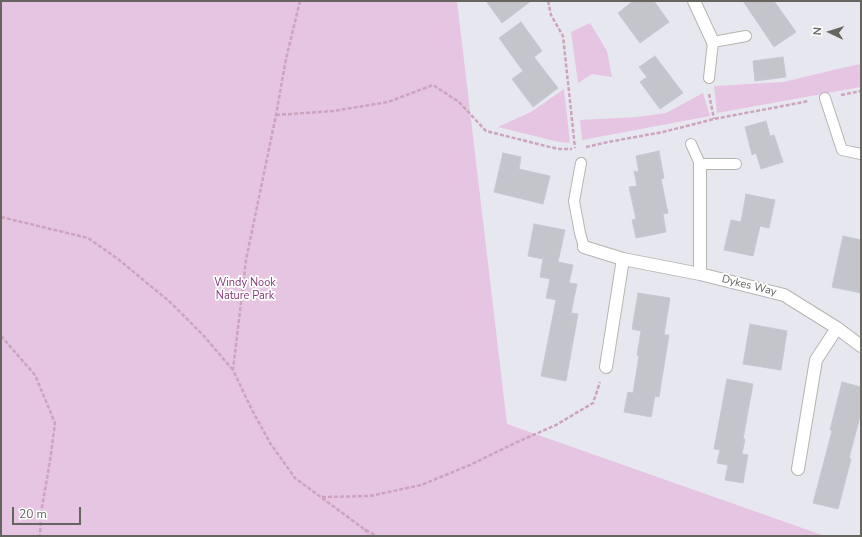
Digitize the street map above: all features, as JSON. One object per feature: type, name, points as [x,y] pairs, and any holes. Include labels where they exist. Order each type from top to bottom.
[{"type":"street","points":[[694,1],[713,42]]},
{"type":"street","points":[[700,164],[700,274]]},
{"type":"street","name":"Dykes Way","points":[[584,247],[623,259],[700,274],[784,295],[837,328],[861,346]]},
{"type":"street","points":[[606,367],[623,259]]},
{"type":"street","points":[[798,469],[816,360],[837,328]]},
{"type":"lane","points":[[709,78],[713,42],[746,36]]},
{"type":"lane","points":[[825,98],[842,150],[861,154]]},
{"type":"lane","points":[[691,144],[700,164],[736,164]]},
{"type":"lane","points":[[581,163],[574,201],[584,247]]},
{"type":"path","points":[[233,370],[246,260],[286,59],[300,1]]},
{"type":"path","points":[[548,1],[551,15],[563,36],[576,150]]},
{"type":"path","points":[[709,78],[709,90],[714,119]]},
{"type":"path","points":[[276,115],[333,111],[388,102],[433,85],[460,102],[486,131],[558,149],[576,150],[608,142],[663,132],[714,119],[861,91]]},
{"type":"path","points":[[1,217],[88,238],[118,259],[170,302],[203,335],[233,370],[251,408],[270,442],[295,478],[364,529],[377,536]]},
{"type":"path","points":[[1,336],[34,375],[55,424],[41,513],[40,536]]},
{"type":"path","points":[[321,497],[370,496],[421,485],[470,465],[556,425],[593,403],[606,367]]},
{"type":"path","points":[[364,529],[368,536]]},
{"type":"green space","name":"Windy Nook Nature Park","points":[[1,1],[457,1],[507,424],[825,536],[1,536]]},
{"type":"green space","points":[[590,23],[607,51],[612,77],[592,74],[578,83],[571,32]]},
{"type":"green space","points":[[861,64],[861,87],[717,113],[714,86],[784,82]]},
{"type":"green space","points":[[564,89],[570,143],[559,142],[498,127],[531,112]]},
{"type":"green space","points":[[703,93],[710,116],[582,140],[580,120],[637,117],[666,113]]},
{"type":"building","points":[[486,1],[531,1],[502,23]]},
{"type":"building","points":[[633,1],[654,1],[669,22],[640,43],[618,13]]},
{"type":"building","points":[[743,1],[774,1],[796,32],[774,47]]},
{"type":"building","points":[[521,22],[542,51],[534,57],[558,88],[533,107],[512,79],[523,71],[499,38]]},
{"type":"building","points":[[655,56],[683,93],[660,109],[640,82],[647,77],[639,67]]},
{"type":"building","points":[[783,57],[786,77],[755,81],[753,61]]},
{"type":"building","points":[[766,121],[770,136],[774,135],[783,162],[761,169],[756,153],[752,155],[745,127]]},
{"type":"building","points":[[659,151],[664,178],[661,179],[668,213],[663,214],[666,232],[636,238],[632,220],[636,219],[629,187],[637,186],[634,171],[639,172],[636,156]]},
{"type":"building","points":[[503,153],[521,157],[519,169],[550,176],[543,204],[494,192]]},
{"type":"building","points":[[746,194],[775,200],[769,228],[760,226],[753,256],[724,250],[731,220],[741,222]]},
{"type":"building","points":[[534,224],[565,230],[558,262],[573,265],[569,283],[577,284],[571,313],[578,314],[566,381],[541,376],[556,300],[546,298],[550,279],[540,277],[543,259],[528,256]]},
{"type":"building","points":[[843,236],[861,240],[861,293],[832,287]]},
{"type":"building","points":[[638,293],[670,298],[664,335],[669,335],[659,397],[655,396],[651,417],[624,412],[628,392],[633,393],[639,356],[637,355],[641,331],[632,329]]},
{"type":"building","points":[[750,324],[787,331],[781,370],[743,364]]},
{"type":"building","points":[[727,379],[753,384],[743,439],[745,439],[742,454],[748,455],[743,483],[725,480],[728,465],[717,463],[720,450],[714,449]]},
{"type":"building","points":[[842,382],[861,387],[861,413],[838,509],[813,503],[832,431],[830,430]]}]
